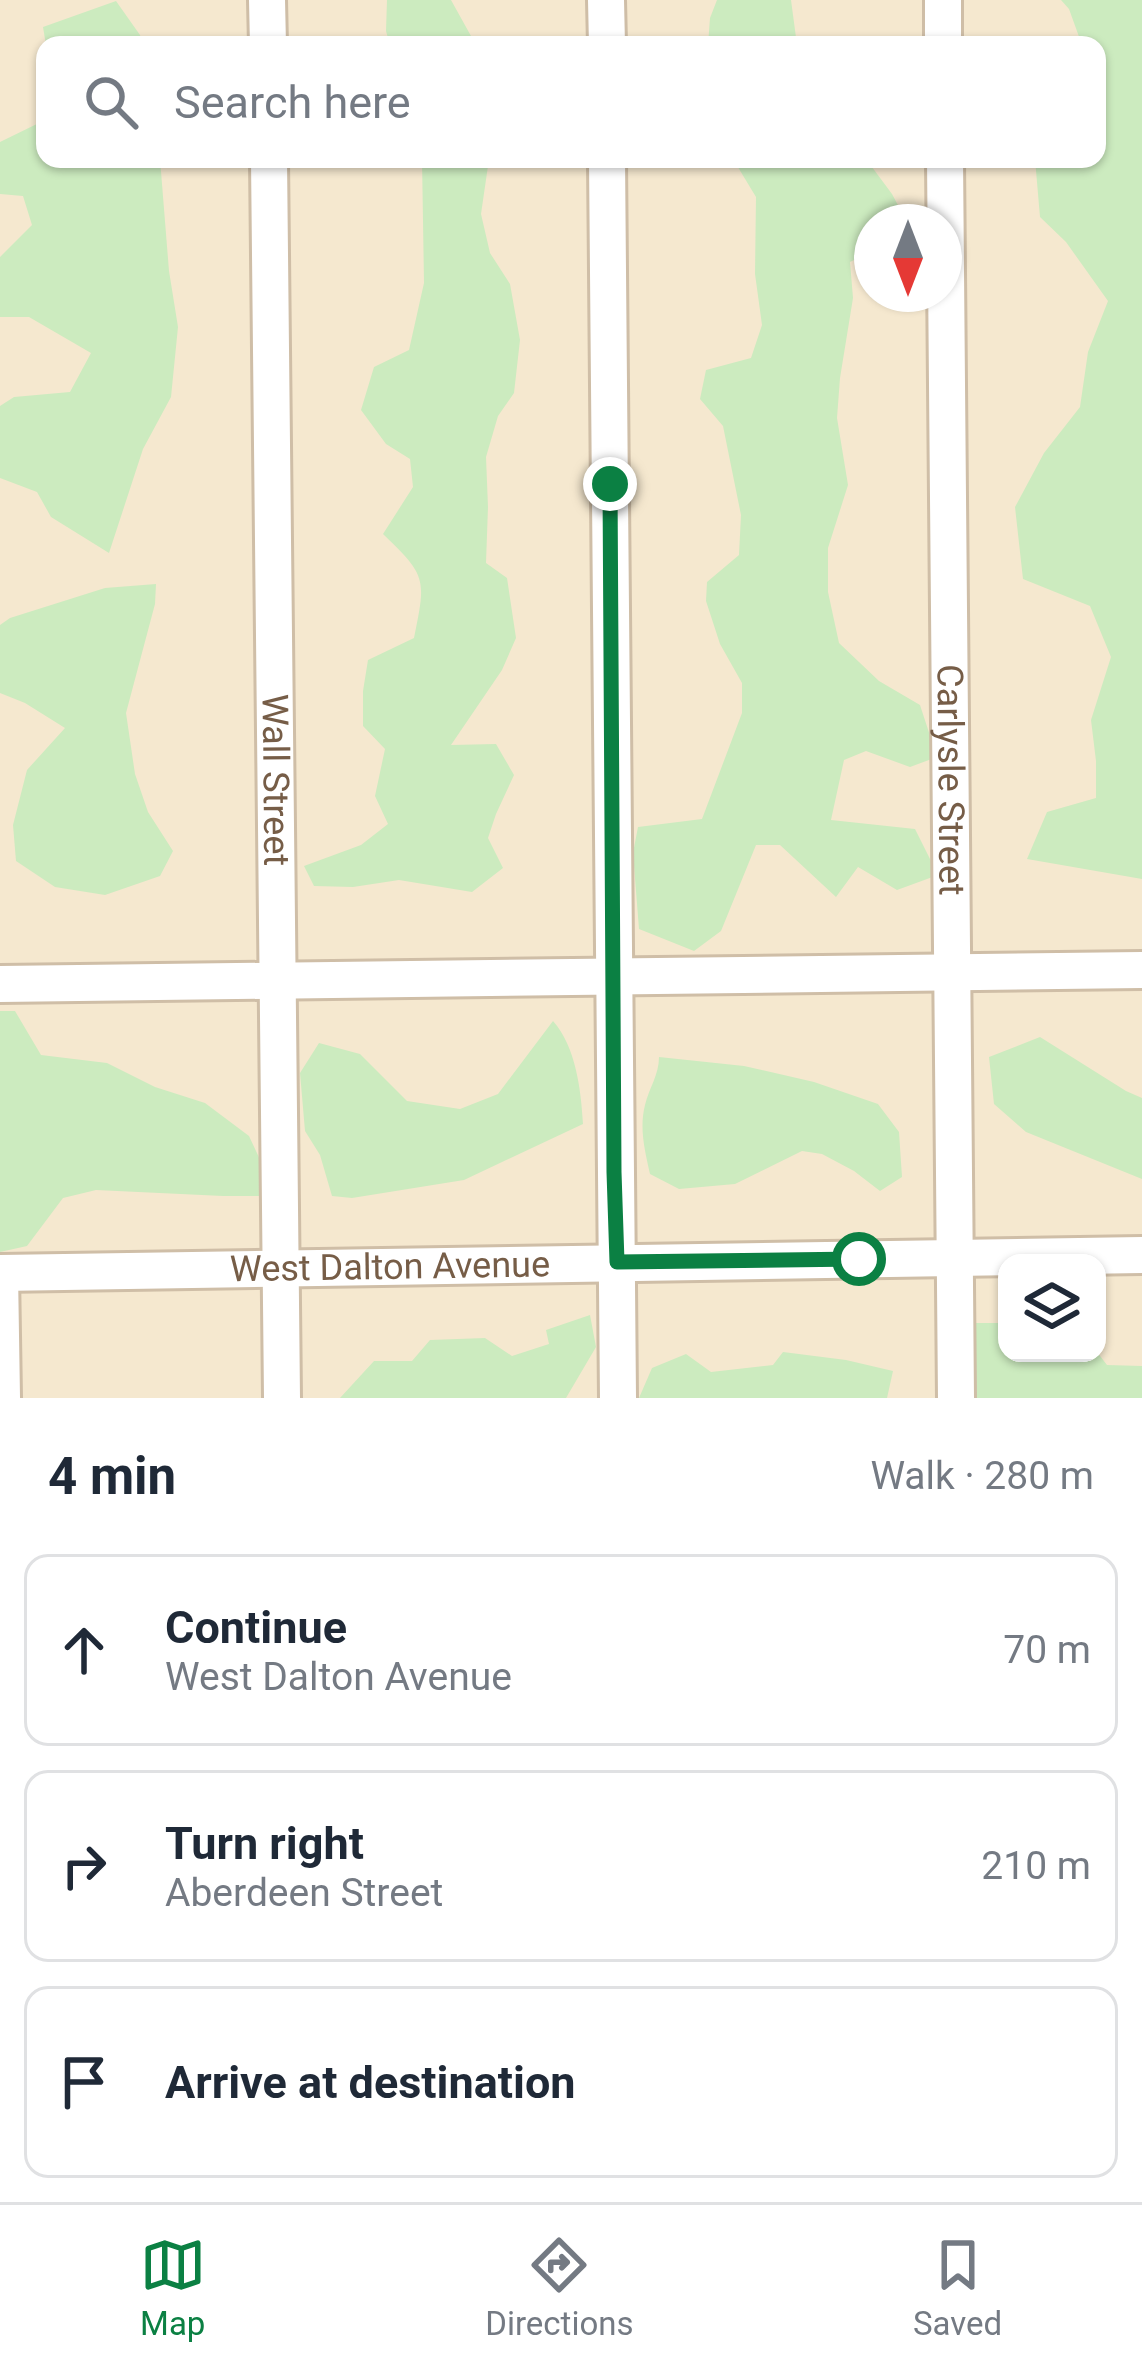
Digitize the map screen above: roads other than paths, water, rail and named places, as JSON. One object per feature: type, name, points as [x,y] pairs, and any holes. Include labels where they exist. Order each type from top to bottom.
[{"type":"street","points":[[268,0],[268,36]]},
{"type":"street","points":[[606,0],[607,36]]},
{"type":"street","points":[[943,0],[943,36]]},
{"type":"street","name":"Wall Street","points":[[269,168],[282,1398]]},
{"type":"street","points":[[607,168],[618,1398]]},
{"type":"street","name":"Carlysle Street","points":[[945,168],[956,1398]]},
{"type":"street","points":[[0,984],[1142,970]]},
{"type":"street","name":"West Dalton Avenue","points":[[0,1273],[1142,1255]]},
{"type":"street","points":[[0,1273],[2,1398]]}]
